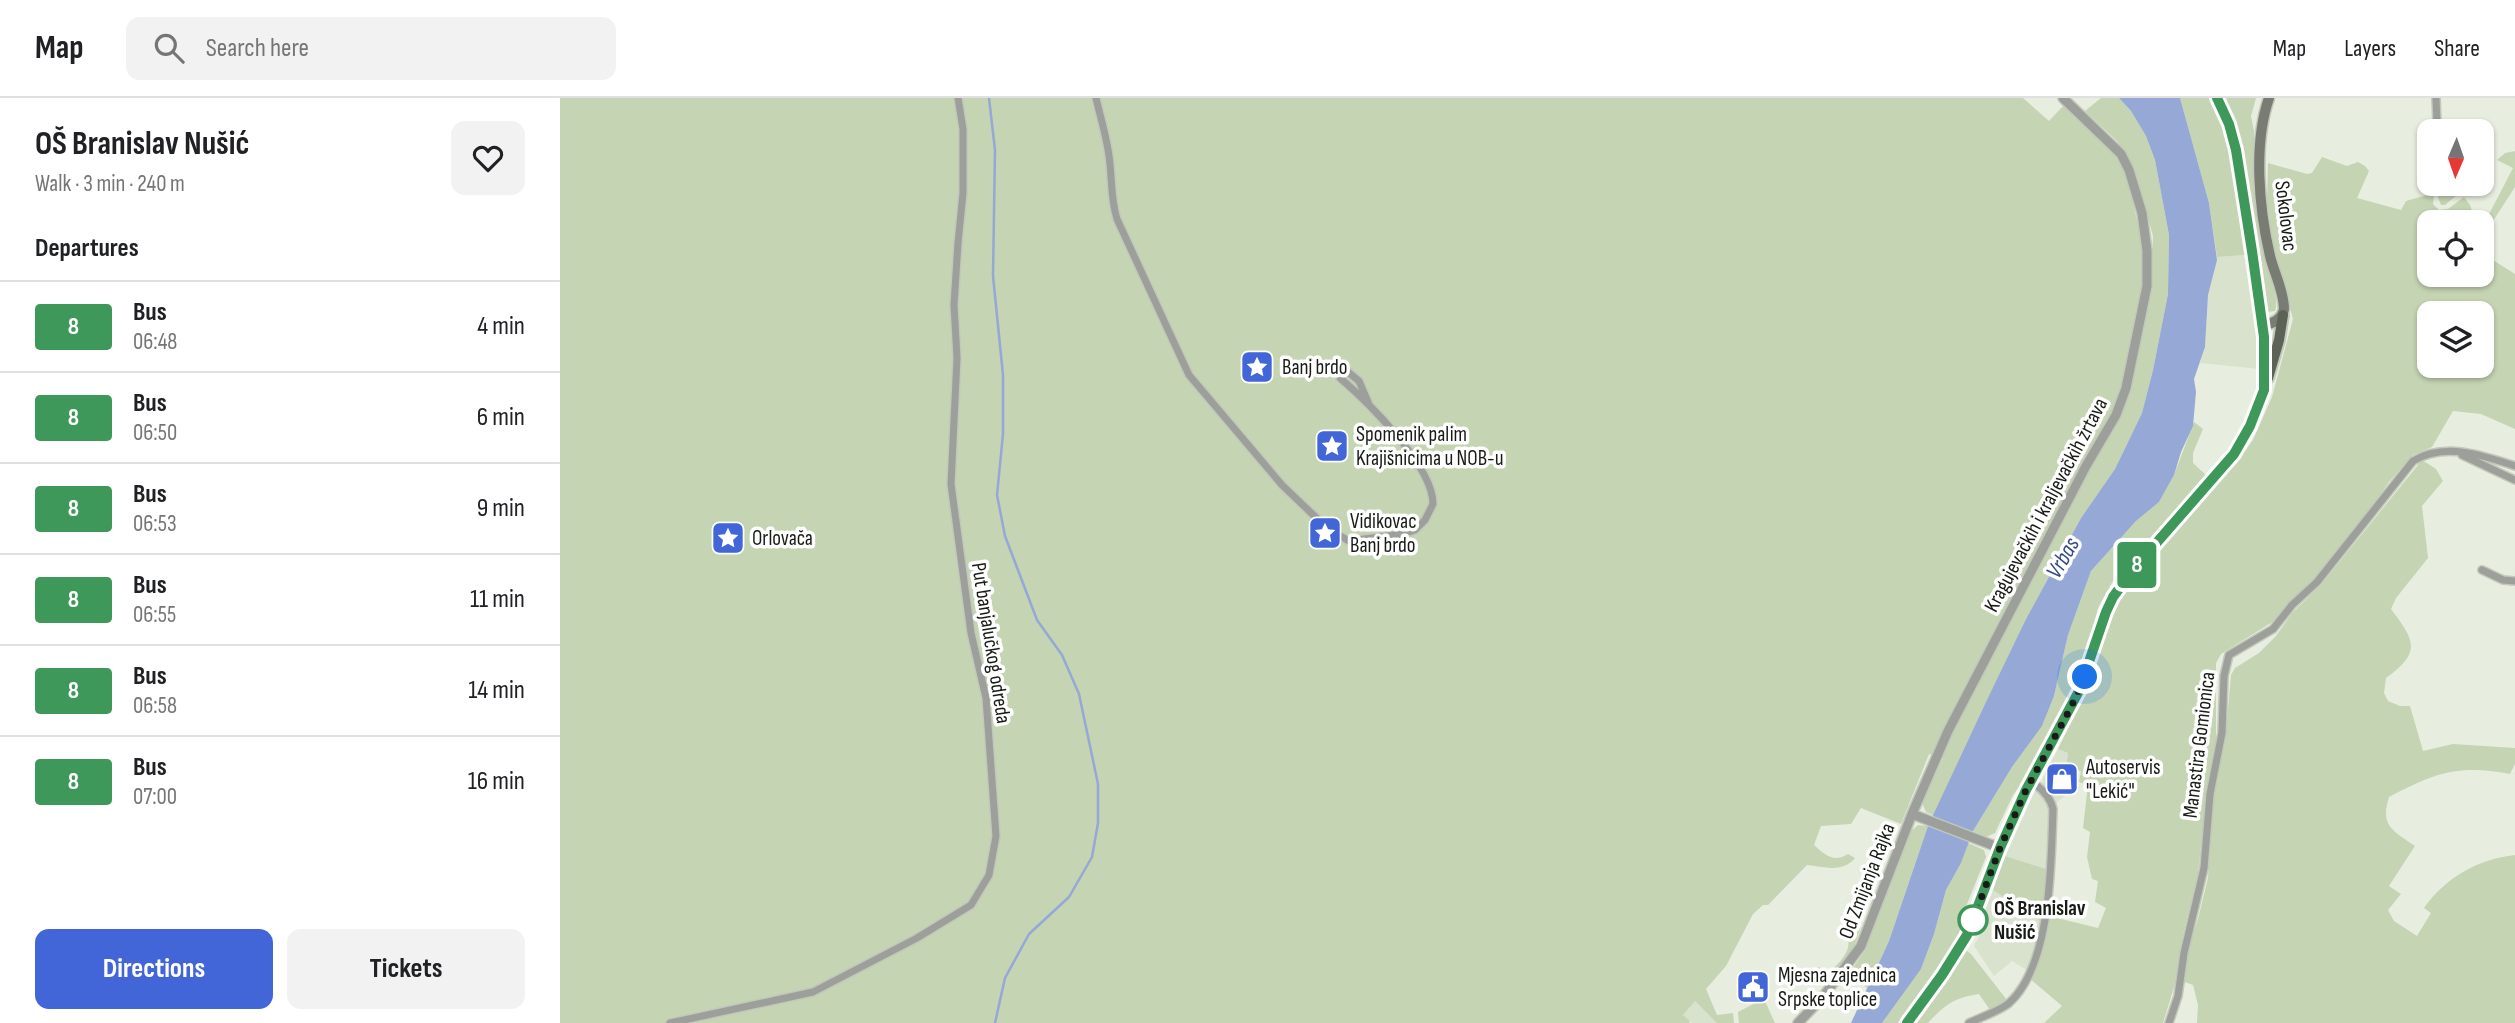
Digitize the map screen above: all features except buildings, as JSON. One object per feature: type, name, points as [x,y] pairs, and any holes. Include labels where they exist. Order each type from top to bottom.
[{"type":"main road","points":[[2217,98],[2229,124],[2236,150],[2262,325],[2266,370],[2264,390]]},
{"type":"main road","name":"Sokolovac","points":[[2269,98],[2260,141],[2262,199],[2269,249],[2284,303],[2283,315]]},
{"type":"main road","points":[[2262,325],[2272,323],[2283,315]]},
{"type":"main road","points":[[1907,1023],[1961,945],[2000,848],[2031,781],[2079,691],[2113,597],[2132,571],[2234,454],[2250,426],[2279,340],[2283,315]]},
{"type":"street","name":"Put banjalučkog odreda","points":[[670,1023],[813,992],[917,938],[971,905],[989,875],[996,836],[986,698],[971,633],[951,484],[957,358],[954,305],[964,193],[963,129],[958,98]]},
{"type":"street","points":[[1096,98],[1107,143],[1111,199],[1117,219],[1189,375],[1282,485],[1328,529],[1349,541],[1396,536],[1415,530],[1425,520],[1433,504],[1429,485],[1415,462],[1368,402],[1340,378],[1340,369],[1343,368],[1359,381],[1368,402]]},
{"type":"street","name":"Kragujevačkih i kraljevačkih žrtava","points":[[1912,814],[1948,731],[2086,466],[2116,415],[2133,361],[2147,286],[2147,251],[2142,213],[2129,170],[2120,154],[2063,98]]},
{"type":"street","points":[[2436,98],[2437,119]]},
{"type":"street","name":"Manastira Gomionica","points":[[2169,1023],[2178,996],[2184,953],[2204,869],[2210,794],[2222,733],[2224,676],[2229,655],[2273,629],[2292,605],[2317,582],[2413,461],[2433,452],[2455,452]]},
{"type":"street","points":[[2455,452],[2488,457],[2515,466]]},
{"type":"street","points":[[2455,452],[2515,480]]},
{"type":"street","points":[[2482,570],[2502,580],[2515,581]]},
{"type":"street","points":[[1969,1023],[2011,1001],[2022,985],[2042,936],[2047,909],[2053,809],[2041,788],[2031,781]]},
{"type":"street","points":[[1912,814],[2000,848]]},
{"type":"street","name":"Od Zmijanja Rajka","points":[[1801,1022],[1861,946],[1912,814]]},
{"type":"shaded area","points":[[560,98],[2023,98],[2049,121],[2064,105],[2110,148],[2127,175],[2151,284],[2153,236],[2136,174],[2117,141],[2085,111],[2101,98],[2119,98],[2131,111],[2146,136],[2155,160],[2169,235],[2168,294],[2142,413],[2115,469],[2081,518],[2026,619],[1935,816],[1926,812],[1922,803],[1943,758],[1929,754],[1901,824],[1861,808],[1851,824],[1821,826],[1814,845],[1830,857],[1838,858],[1848,854],[1855,858],[1839,867],[1807,865],[1768,905],[1763,905],[1753,914],[1726,966],[1706,989],[1717,1015],[1733,1013],[1734,1023],[1717,1023],[1695,1001],[1683,1015],[1689,1023],[560,1023]]},
{"type":"shaded area","points":[[2180,98],[2211,98],[2225,129],[2232,157],[2244,255],[2217,257],[2209,203]]},
{"type":"shaded area","points":[[2223,98],[2256,98],[2251,116],[2257,211],[2265,258],[2275,292],[2275,311],[2265,310],[2246,174]]},
{"type":"shaded area","points":[[2515,151],[2515,187],[2494,219],[2494,210],[2491,210],[2513,168],[2497,160],[2505,153]]},
{"type":"shaded area","points":[[2322,157],[2347,166],[2358,162],[2369,171],[2357,198],[2401,210],[2406,201],[2434,196],[2433,204],[2439,210],[2417,210],[2417,287],[2494,287],[2494,261],[2515,274],[2515,429],[2481,414],[2453,411],[2432,447],[2413,455],[2389,482],[2342,550],[2274,621],[2221,654],[2216,663],[2216,742],[2208,780],[2198,874],[2174,987],[2163,1023],[2044,1023],[2062,1006],[2029,978],[2044,942],[2049,916],[2098,928],[2106,908],[2095,902],[2098,881],[2092,879],[2087,857],[2090,832],[2083,828],[2088,785],[2079,782],[2081,771],[2066,767],[2068,753],[2058,749],[2083,695],[2115,603],[2134,576],[2236,463],[2253,440],[2272,397],[2293,319],[2272,240],[2267,200],[2268,163],[2312,173]]},
{"type":"shaded area","points":[[2456,196],[2445,205],[2441,205],[2438,197]]},
{"type":"shaded area","points":[[2464,197],[2472,210],[2439,210],[2448,209]]},
{"type":"shaded area","points":[[2244,255],[2259,350],[2259,369],[2200,363],[2205,347],[2208,295],[2217,257]]},
{"type":"shaded area","points":[[2194,422],[2203,429],[2193,453],[2193,463],[2207,476],[2159,533],[2114,579],[2098,608],[2080,679],[2031,771],[2013,795],[1995,833],[1986,837],[1973,831],[2012,767],[2042,726],[2054,696],[2068,635],[2091,571],[2136,521],[2159,502],[2174,475]]},
{"type":"shaded area","points":[[2422,460],[2436,469],[2443,481],[2422,506],[2428,558],[2396,598],[2391,609],[2406,630],[2411,646],[2405,661],[2386,678],[2384,693],[2388,701],[2400,706],[2410,706],[2423,751],[2453,744],[2515,748],[2515,764],[2510,774],[2475,770],[2447,773],[2389,797],[2387,821],[2394,831],[2415,846],[2389,886],[2401,894],[2388,910],[2394,921],[2417,936],[2431,913],[2424,908],[2452,879],[2488,861],[2515,855],[2515,1023],[2197,1023],[2198,1005],[2193,985],[2182,981],[2187,950],[2208,878],[2214,787],[2225,744],[2231,675],[2235,668],[2259,653],[2276,636],[2292,613],[2320,586]]},
{"type":"shaded area","points":[[2058,749],[2068,753],[2066,767],[2073,769],[2069,792],[2055,804],[2042,785]]},
{"type":"shaded area","points":[[2036,789],[2050,807],[2046,869],[2005,856]]},
{"type":"shaded area","points":[[1918,825],[1928,826],[1889,941],[1867,988],[1848,975],[1866,949],[1911,831]]},
{"type":"shaded area","points":[[1968,843],[1984,850],[1986,857],[1965,909],[1959,933],[1898,1023],[1882,1023],[1921,969],[1946,890],[1961,863]]},
{"type":"shaded area","points":[[2005,856],[2046,869],[2043,923],[1993,890]]},
{"type":"shaded area","points":[[1993,890],[2043,923],[2027,970],[2012,961],[1994,976],[1974,946],[1989,917],[1984,913]]},
{"type":"shaded area","points":[[1861,927],[1853,950],[1832,974],[1830,973],[1826,983],[1819,983],[1821,975],[1816,969],[1819,967],[1829,972],[1836,966],[1846,954],[1848,940]]},
{"type":"shaded area","points":[[1964,951],[1971,954],[2007,1000],[1990,1010],[1979,994],[1970,996],[1950,1003],[1928,1023],[1915,1023],[1954,969]]},
{"type":"shaded area","points":[[1764,999],[1775,1023],[1739,1023],[1738,1012],[1759,1001],[1761,1003]]},
{"type":"shaded area","points":[[1695,1001],[1717,1023],[1692,1023],[1683,1015]]},
{"type":"water","name":"Vrbas","points":[[2119,98],[2180,98],[2209,203],[2217,260],[2208,295],[2205,347],[2194,379],[2196,392],[2193,426],[2174,475],[2159,502],[2136,521],[2091,571],[2068,635],[2054,696],[2042,726],[2012,767],[1973,831],[1961,863],[1946,890],[1921,969],[1882,1023],[1851,1023],[1889,941],[1928,826],[1987,700],[2026,619],[2081,518],[2115,469],[2142,413],[2168,294],[2169,235],[2155,160],[2146,136],[2131,111]]},
{"type":"waterway","points":[[989,98],[995,150],[993,276],[1003,375],[1003,434],[997,495],[1005,536],[1037,620],[1062,655],[1079,694],[1098,784],[1098,823],[1092,857],[1069,897],[1029,934],[1005,978],[995,1023]]},
{"type":"bus line","name":"8","points":[[1907,1023],[1967,935],[2000,848],[2026,790],[2079,691],[2113,597],[2132,571],[2234,454],[2250,426],[2264,390],[2264,337],[2236,150],[2229,124],[2217,98]]},
{"type":"place","name":"Banj brdo","points":[[1257,367]]},
{"type":"place","name":"Spomenik palim Krajišnicima u NOB-u","points":[[1332,446]]},
{"type":"place","name":"Vidikovac Banj brdo","points":[[1325,533]]},
{"type":"place","name":"Orlovača","points":[[728,538]]},
{"type":"place","name":"Autoservis \"Lekić\"","points":[[2062,779]]},
{"type":"place","name":"OŠ Branislav Nušić","points":[[1973,920]]},
{"type":"place","name":"Mjesna zajednica Srpske toplice","points":[[1753,987]]},
{"type":"route","points":[[1973,920],[2000,848],[2026,790],[2085,677]]}]
